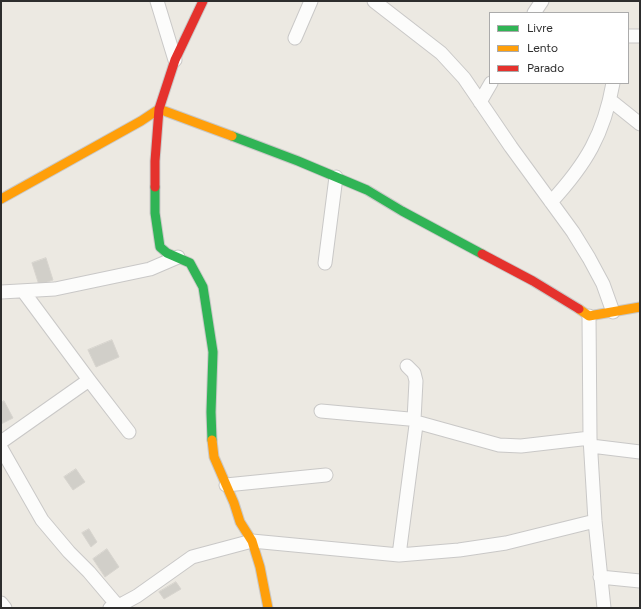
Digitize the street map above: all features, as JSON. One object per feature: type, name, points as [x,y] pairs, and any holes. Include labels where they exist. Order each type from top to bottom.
[{"type":"street","points":[[157,1],[175,60]]},
{"type":"street","points":[[203,1],[175,60],[159,109],[155,161],[155,213],[160,247],[167,254],[178,257],[190,263],[204,287],[213,352],[211,434],[214,457],[234,503],[240,522],[252,541],[260,567],[268,608]]},
{"type":"street","points":[[295,38],[311,1]]},
{"type":"street","points":[[374,1],[441,53],[464,78],[550,202],[573,232],[603,284],[613,312]]},
{"type":"street","points":[[535,12],[542,1]]},
{"type":"street","points":[[629,36],[640,36]]},
{"type":"street","points":[[480,102],[490,84]]},
{"type":"street","points":[[550,202],[570,181],[588,156],[600,131],[610,100],[613,84]]},
{"type":"street","points":[[610,100],[640,124]]},
{"type":"street","points":[[159,109],[298,161],[367,190],[402,211],[533,281],[574,305],[589,316],[640,307]]},
{"type":"street","points":[[1,199],[141,121],[159,109]]},
{"type":"street","points":[[325,262],[336,176]]},
{"type":"street","points":[[1,292],[55,289],[150,269],[178,257]]},
{"type":"street","points":[[23,291],[129,432]]},
{"type":"street","points":[[589,316],[594,521],[604,608]]},
{"type":"street","points":[[398,555],[415,421],[416,381],[414,373],[407,366]]},
{"type":"street","points":[[1,442],[89,380]]},
{"type":"street","points":[[321,411],[409,418],[415,421],[506,445],[521,446],[591,442],[640,452]]},
{"type":"street","points":[[1,448],[42,520],[69,552],[120,606],[192,558],[252,541],[398,555],[458,550],[506,543],[594,521]]},
{"type":"street","points":[[226,485],[326,475]]},
{"type":"street","points":[[600,577],[640,581]]},
{"type":"street","points":[[1,603],[5,608]]},
{"type":"building","points":[[46,258],[53,280],[39,285],[32,263]]},
{"type":"building","points":[[112,340],[119,357],[96,367],[88,350]]},
{"type":"building","points":[[4,401],[13,418],[1,424],[1,403]]},
{"type":"building","points":[[76,469],[85,482],[73,490],[64,477]]},
{"type":"building","points":[[89,529],[97,542],[91,547],[82,533]]},
{"type":"building","points":[[107,549],[119,567],[105,577],[93,559]]},
{"type":"building","points":[[176,582],[181,589],[164,599],[159,592]]},
{"type":"traffic: fast","points":[[232,136],[298,161],[367,190],[402,211],[482,254]]},
{"type":"traffic: fast","points":[[155,187],[155,213],[160,247],[167,253],[190,263],[203,287],[213,352],[211,412],[212,440]]},
{"type":"traffic: slow","points":[[1,199],[141,121],[159,109],[232,136]]},
{"type":"traffic: slow","points":[[579,309],[589,316],[640,307]]},
{"type":"traffic: slow","points":[[212,440],[214,457],[234,503],[240,522],[252,541],[260,567],[268,608]]},
{"type":"traffic: jam","points":[[155,187],[155,161],[159,109],[175,60],[203,1]]},
{"type":"traffic: jam","points":[[482,254],[533,281],[579,309]]}]
